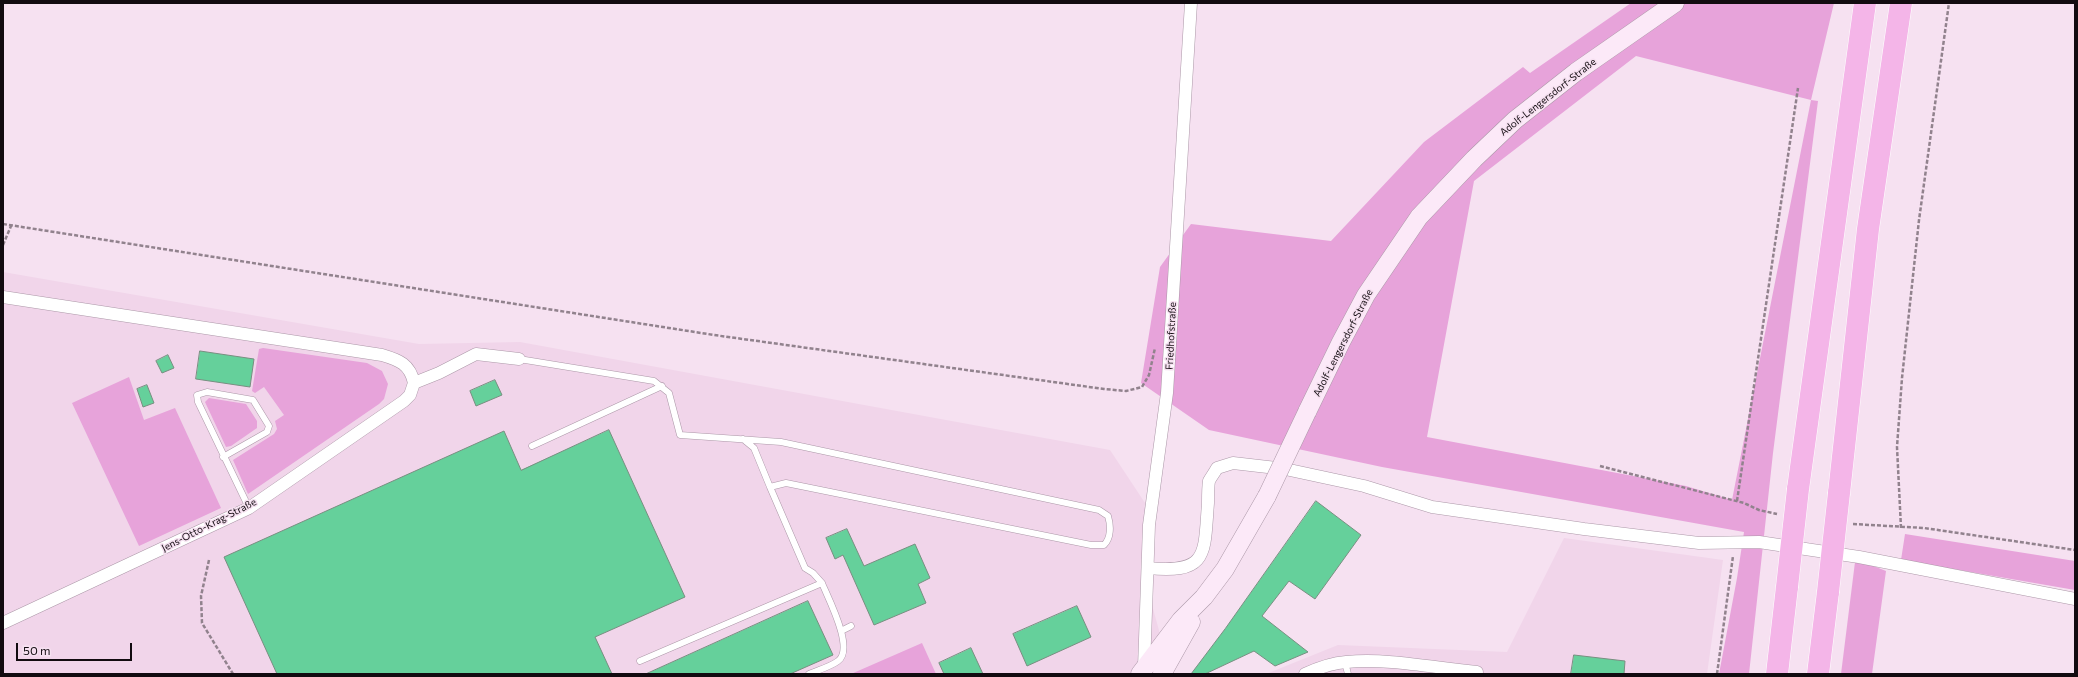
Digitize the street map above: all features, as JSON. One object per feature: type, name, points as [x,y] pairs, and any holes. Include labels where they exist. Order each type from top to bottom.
[{"type":"highway","points":[[1777,674],[1798,489],[1865,3]]},
{"type":"highway","points":[[1818,674],[1868,229],[1901,3]]},
{"type":"street","name":"Friedhofstraße","points":[[1142,671],[1149,525],[1168,393],[1191,3]]},
{"type":"street","name":"Adolf-Lengersdorf-Straße","points":[[1142,671],[1181,620],[1204,597],[1225,569],[1267,496],[1341,342],[1366,295],[1419,217],[1474,159],[1515,120],[1576,72],[1675,3]]},
{"type":"street","points":[[3,297],[382,355],[398,360],[409,368],[414,383],[439,374],[476,354],[519,359]]},
{"type":"street","name":"Jens-Otto-Krag-Straße","points":[[3,623],[249,508],[404,401],[410,395],[414,383]]},
{"type":"street","points":[[1148,568],[1175,570],[1188,567],[1196,562],[1203,550],[1210,481],[1218,468],[1233,463],[1285,469],[1364,486],[1432,507],[1699,543],[1759,542],[1859,557],[2075,599]]},
{"type":"street","name":"Adolf-Lengersdorf-Straße","points":[[1162,674],[1204,597]]},
{"type":"street","points":[[1305,674],[1320,667],[1345,662],[1374,662],[1477,672]]},
{"type":"lane","points":[[519,359],[654,382],[662,386],[669,393],[680,435],[781,442],[1099,510],[1108,516],[1110,531],[1107,542],[1104,545],[1091,545],[786,483],[770,487]]},
{"type":"lane","points":[[532,446],[662,386]]},
{"type":"lane","points":[[223,457],[266,432],[270,426],[253,400],[215,393],[201,393],[197,398],[198,402],[223,457],[249,508]]},
{"type":"lane","points":[[743,439],[754,448],[805,568],[813,572],[822,583],[841,631],[843,641],[842,657],[838,661],[809,674]]},
{"type":"lane","points":[[640,661],[822,583]]},
{"type":"lane","points":[[841,631],[851,626]]},
{"type":"lane","points":[[1345,662],[1348,674]]},
{"type":"path","points":[[1901,528],[1897,447],[1902,378],[1920,213],[1949,3]]},
{"type":"path","points":[[1737,501],[1798,88]]},
{"type":"path","points":[[3,224],[714,335],[1104,389],[1126,391],[1142,387],[1149,375],[1155,345]]},
{"type":"path","points":[[3,245],[11,226]]},
{"type":"path","points":[[1600,466],[1737,501],[1760,510],[1782,515]]},
{"type":"path","points":[[1849,524],[1901,528],[1924,528],[2075,550]]},
{"type":"path","points":[[1718,674],[1734,543]]},
{"type":"path","points":[[209,560],[201,596],[202,623],[233,674]]},
{"type":"shaded area","points":[[1631,3],[1834,3],[1811,100],[1818,101],[1773,453],[1749,674],[1719,674],[1744,532],[1382,467],[1209,430],[1141,383],[1160,267],[1191,224],[1331,241],[1424,142],[1523,67],[1530,73]],"holes":[[[1636,56],[1811,100],[1732,500],[1686,486],[1427,437],[1474,181]]]},
{"type":"shaded area","points":[[3,272],[419,344],[520,342],[1110,450],[1149,509],[1141,565],[1171,674],[3,674]]},
{"type":"shaded area","points":[[263,348],[367,363],[382,371],[388,384],[384,399],[379,404],[248,494],[233,460],[274,434],[277,429],[275,421],[284,415],[264,387],[255,393],[252,391],[259,349]]},
{"type":"shaded area","points":[[129,377],[144,420],[175,408],[221,508],[139,546],[72,403]]},
{"type":"shaded area","points":[[209,398],[246,404],[257,421],[257,428],[231,446],[226,447],[205,402]]},
{"type":"shaded area","points":[[1905,534],[2075,561],[2075,590],[1901,560]]},
{"type":"shaded area","points":[[1564,538],[1723,560],[1707,674],[1266,674],[1338,645],[1507,652]]},
{"type":"shaded area","points":[[1855,562],[1871,565],[1886,571],[1872,674],[1841,674]]},
{"type":"shaded area","points":[[922,643],[936,674],[851,674]]},
{"type":"building","points":[[200,351],[254,359],[250,387],[196,379]]},
{"type":"building","points":[[168,355],[174,368],[162,373],[156,361]]},
{"type":"building","points":[[495,380],[502,395],[476,406],[470,391]]},
{"type":"building","points":[[147,385],[154,403],[143,407],[137,389]]},
{"type":"building","points":[[609,430],[685,597],[595,637],[612,674],[277,674],[224,557],[504,431],[521,470]]},
{"type":"building","points":[[1316,501],[1361,535],[1315,599],[1289,581],[1262,616],[1308,652],[1275,666],[1254,651],[1205,674],[1191,674],[1225,629]]},
{"type":"building","points":[[847,529],[864,566],[915,544],[930,578],[918,584],[926,603],[874,625],[843,555],[835,559],[826,538]]},
{"type":"building","points":[[808,601],[833,655],[790,674],[646,674]]},
{"type":"building","points":[[1077,606],[1091,637],[1027,666],[1013,634]]},
{"type":"building","points":[[971,648],[983,674],[944,674],[939,663]]},
{"type":"building","points":[[1574,655],[1625,661],[1624,674],[1571,674]]}]
